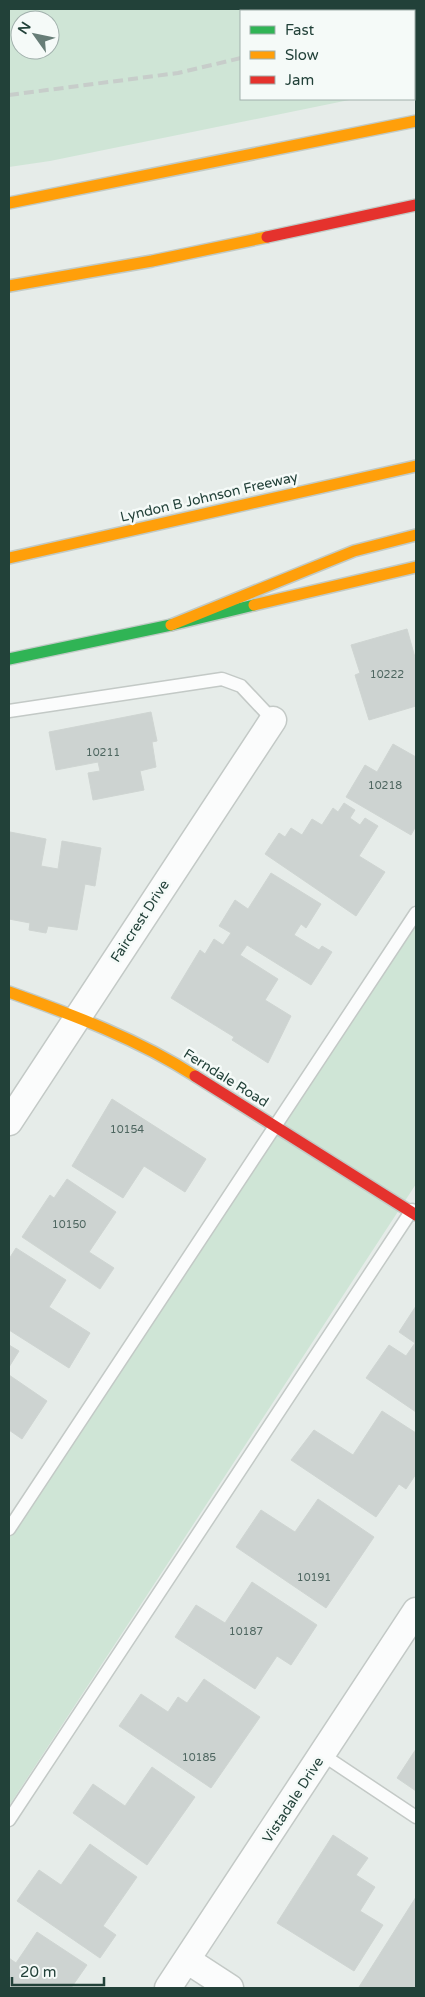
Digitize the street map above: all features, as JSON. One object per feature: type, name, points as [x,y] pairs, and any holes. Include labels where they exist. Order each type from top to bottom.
[{"type":"main road","points":[[9,203],[416,121]]},
{"type":"main road","points":[[9,286],[152,261],[416,206]]},
{"type":"main road","name":"Lyndon B Johnson Freeway","points":[[9,558],[416,466]]},
{"type":"main road","points":[[171,625],[354,551],[416,534]]},
{"type":"main road","points":[[9,659],[171,625],[416,567]]},
{"type":"main road","name":"Ferndale Road","points":[[9,992],[77,1016],[178,1065],[415,1210]]},
{"type":"street","name":"Faircrest Drive","points":[[9,1122],[273,720]]},
{"type":"street","name":"Vistadale Drive","points":[[168,1988],[416,1611]]},
{"type":"street","points":[[187,1960],[230,1988]]},
{"type":"lane","points":[[9,711],[222,679],[241,686],[273,720]]},
{"type":"lane","points":[[9,1529],[416,913]]},
{"type":"lane","points":[[9,1820],[415,1210]]},
{"type":"lane","points":[[322,1755],[416,1817]]},
{"type":"green space","points":[[9,9],[416,9],[415,86],[415,10],[240,10],[240,100],[349,100],[50,161],[9,167]]},
{"type":"green space","points":[[416,911],[416,1184],[9,1806],[9,1523]]},
{"type":"building","points":[[407,629],[416,661],[416,706],[369,720],[355,675],[360,673],[351,645]]},
{"type":"building","points":[[151,712],[157,741],[152,742],[156,767],[140,771],[144,790],[93,800],[88,773],[100,771],[98,762],[56,770],[49,732]]},
{"type":"building","points":[[393,744],[416,757],[416,826],[411,835],[346,797],[365,765],[377,772]]},
{"type":"building","points":[[344,803],[355,810],[350,818],[360,825],[365,818],[378,826],[359,856],[385,872],[356,916],[265,854],[279,833],[285,837],[291,828],[302,835],[312,819],[322,825],[333,808],[338,812]]},
{"type":"building","points":[[10,832],[46,839],[41,866],[58,869],[62,841],[101,848],[95,886],[85,884],[77,930],[48,926],[46,933],[29,930],[30,923],[9,919]]},
{"type":"building","points":[[271,873],[321,904],[306,928],[301,924],[294,935],[319,950],[322,946],[332,952],[311,985],[247,945],[240,955],[278,979],[265,1000],[291,1016],[268,1063],[232,1040],[234,1037],[171,998],[200,950],[205,954],[214,939],[223,945],[231,933],[219,926],[235,900],[248,909]]},
{"type":"building","points":[[112,1099],[206,1159],[185,1192],[144,1166],[123,1198],[72,1166]]},
{"type":"building","points":[[67,1179],[116,1212],[89,1252],[114,1268],[100,1289],[22,1237],[50,1195],[54,1198]]},
{"type":"building","points":[[16,1248],[66,1280],[49,1307],[90,1333],[69,1368],[9,1330],[9,1259]]},
{"type":"building","points":[[416,1306],[416,1412],[366,1378],[389,1345],[406,1356],[415,1343],[399,1332]]},
{"type":"building","points":[[9,1345],[19,1351],[9,1367]]},
{"type":"building","points":[[9,1375],[47,1401],[22,1439],[9,1430]]},
{"type":"building","points":[[382,1411],[416,1433],[416,1474],[406,1489],[399,1484],[376,1517],[291,1460],[314,1430],[353,1455]]},
{"type":"building","points":[[318,1499],[374,1537],[326,1608],[236,1547],[261,1510],[295,1532]]},
{"type":"building","points":[[252,1582],[317,1625],[291,1665],[277,1656],[255,1689],[175,1637],[196,1605],[225,1623]]},
{"type":"building","points":[[204,1679],[260,1717],[211,1788],[119,1726],[141,1694],[168,1712],[178,1697],[187,1703]]},
{"type":"building","points":[[416,1749],[416,1791],[397,1778]]},
{"type":"building","points":[[152,1767],[195,1797],[147,1865],[73,1813],[93,1784],[125,1806]]},
{"type":"building","points":[[333,1835],[368,1858],[356,1875],[375,1887],[360,1911],[383,1925],[354,1971],[277,1923]]},
{"type":"building","points":[[90,1844],[137,1877],[103,1926],[116,1935],[100,1958],[17,1901],[39,1870],[61,1885]]},
{"type":"building","points":[[416,1897],[416,1988],[359,1987]]},
{"type":"building","points":[[37,1932],[87,1965],[71,1988],[9,1988],[9,1958],[16,1963]]},
{"type":"railway","points":[[9,95],[178,73],[240,58]]},
{"type":"traffic: fast","points":[[9,659],[171,625],[254,605]]},
{"type":"traffic: slow","points":[[9,203],[416,121]]},
{"type":"traffic: slow","points":[[9,286],[152,261],[267,237]]},
{"type":"traffic: slow","points":[[9,558],[416,466]]},
{"type":"traffic: slow","points":[[171,625],[354,551],[416,535]]},
{"type":"traffic: slow","points":[[254,605],[416,567]]},
{"type":"traffic: slow","points":[[9,992],[128,1039],[195,1076]]},
{"type":"traffic: jam","points":[[267,237],[416,205]]},
{"type":"traffic: jam","points":[[195,1076],[416,1215]]}]
